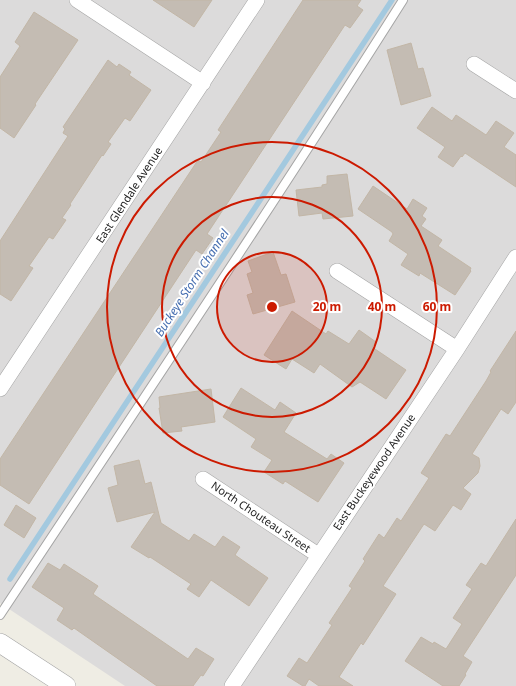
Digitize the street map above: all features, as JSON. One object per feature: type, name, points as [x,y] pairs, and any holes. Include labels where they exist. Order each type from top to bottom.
[{"type":"street","points":[[77,0],[202,83]]},
{"type":"street","name":"East Glendale Avenue","points":[[0,389],[257,0]]},
{"type":"street","points":[[474,64],[516,91]]},
{"type":"street","name":"East Buckeyewood Avenue","points":[[232,686],[318,555],[457,349],[516,257]]},
{"type":"street","points":[[337,271],[457,349]]},
{"type":"street","name":"North Chouteau Street","points":[[203,479],[318,555]]},
{"type":"street","points":[[0,643],[66,686]]},
{"type":"lane","points":[[0,615],[334,109],[403,0]]},
{"type":"shaded area","points":[[0,0],[516,0],[516,686],[125,686],[0,603]]},
{"type":"building","points":[[153,0],[212,0],[194,27]]},
{"type":"building","points":[[303,0],[361,0],[357,6],[363,10],[350,28],[345,25],[207,234],[213,238],[202,254],[196,250],[29,504],[0,485],[0,459],[198,160],[201,162],[221,132],[218,130]]},
{"type":"building","points":[[34,12],[78,40],[14,138],[0,128],[0,77],[20,46],[15,42]]},
{"type":"building","points":[[411,43],[418,69],[423,68],[431,96],[401,105],[387,50]]},
{"type":"building","points":[[108,60],[117,67],[119,64],[131,72],[129,75],[151,90],[130,121],[125,118],[108,142],[111,144],[103,156],[102,155],[62,218],[66,220],[53,239],[49,237],[29,266],[33,268],[11,301],[0,294],[0,241],[68,136],[63,133],[65,129],[63,127]]},
{"type":"building","points":[[432,107],[452,121],[456,115],[486,135],[496,121],[514,133],[504,147],[516,155],[516,187],[465,153],[453,167],[438,157],[445,147],[417,128]]},
{"type":"building","points":[[347,174],[353,216],[323,219],[322,213],[299,216],[296,190],[322,187],[322,185],[327,184],[327,176]]},
{"type":"building","points":[[373,186],[407,209],[413,199],[427,208],[422,216],[426,219],[421,226],[442,240],[438,246],[471,268],[471,271],[455,295],[420,273],[419,276],[401,265],[408,254],[389,241],[393,234],[392,232],[358,209]]},
{"type":"building","points":[[273,252],[281,275],[286,274],[295,302],[253,314],[247,295],[253,293],[247,274],[252,272],[248,261]]},
{"type":"building","points":[[292,311],[326,334],[328,331],[349,344],[359,330],[376,342],[372,347],[406,370],[386,399],[360,382],[352,387],[320,364],[314,373],[292,359],[286,369],[264,355]]},
{"type":"building","points":[[516,331],[516,402],[508,414],[501,409],[472,454],[479,458],[480,466],[478,473],[463,488],[471,494],[461,510],[453,505],[435,531],[424,524],[383,586],[396,594],[363,645],[361,643],[339,677],[353,686],[319,686],[309,679],[305,686],[303,686],[287,676],[299,658],[307,663],[332,625],[329,623],[352,588],[349,586],[365,561],[363,559],[379,534],[384,538],[397,518],[401,521],[429,478],[421,473],[446,434],[450,436],[486,381],[491,372],[490,371]]},
{"type":"building","points":[[241,388],[275,410],[280,402],[296,413],[284,432],[327,459],[331,454],[344,463],[318,502],[285,481],[283,484],[264,472],[272,460],[251,447],[256,439],[223,417]]},
{"type":"building","points":[[211,389],[215,422],[181,427],[182,431],[163,433],[159,408],[159,397]]},
{"type":"building","points":[[139,460],[145,484],[151,482],[161,523],[189,541],[194,534],[215,547],[223,536],[240,547],[235,555],[268,578],[249,606],[211,580],[199,597],[187,589],[191,584],[150,557],[149,558],[131,547],[155,512],[117,522],[108,488],[118,485],[114,466]]},
{"type":"building","points":[[16,505],[36,518],[24,538],[4,525]]},
{"type":"building","points":[[516,519],[516,575],[463,656],[472,662],[459,686],[443,686],[405,661],[421,637],[446,649],[462,624],[453,618],[472,589],[466,585],[481,563],[486,566]]},
{"type":"building","points":[[48,563],[60,570],[64,564],[98,586],[93,594],[188,659],[196,648],[214,659],[203,676],[201,675],[193,686],[157,686],[74,628],[72,630],[57,620],[64,608],[32,587]]},
{"type":"waterway","name":"Buckeye Storm Channel","points":[[10,579],[392,0]]}]
